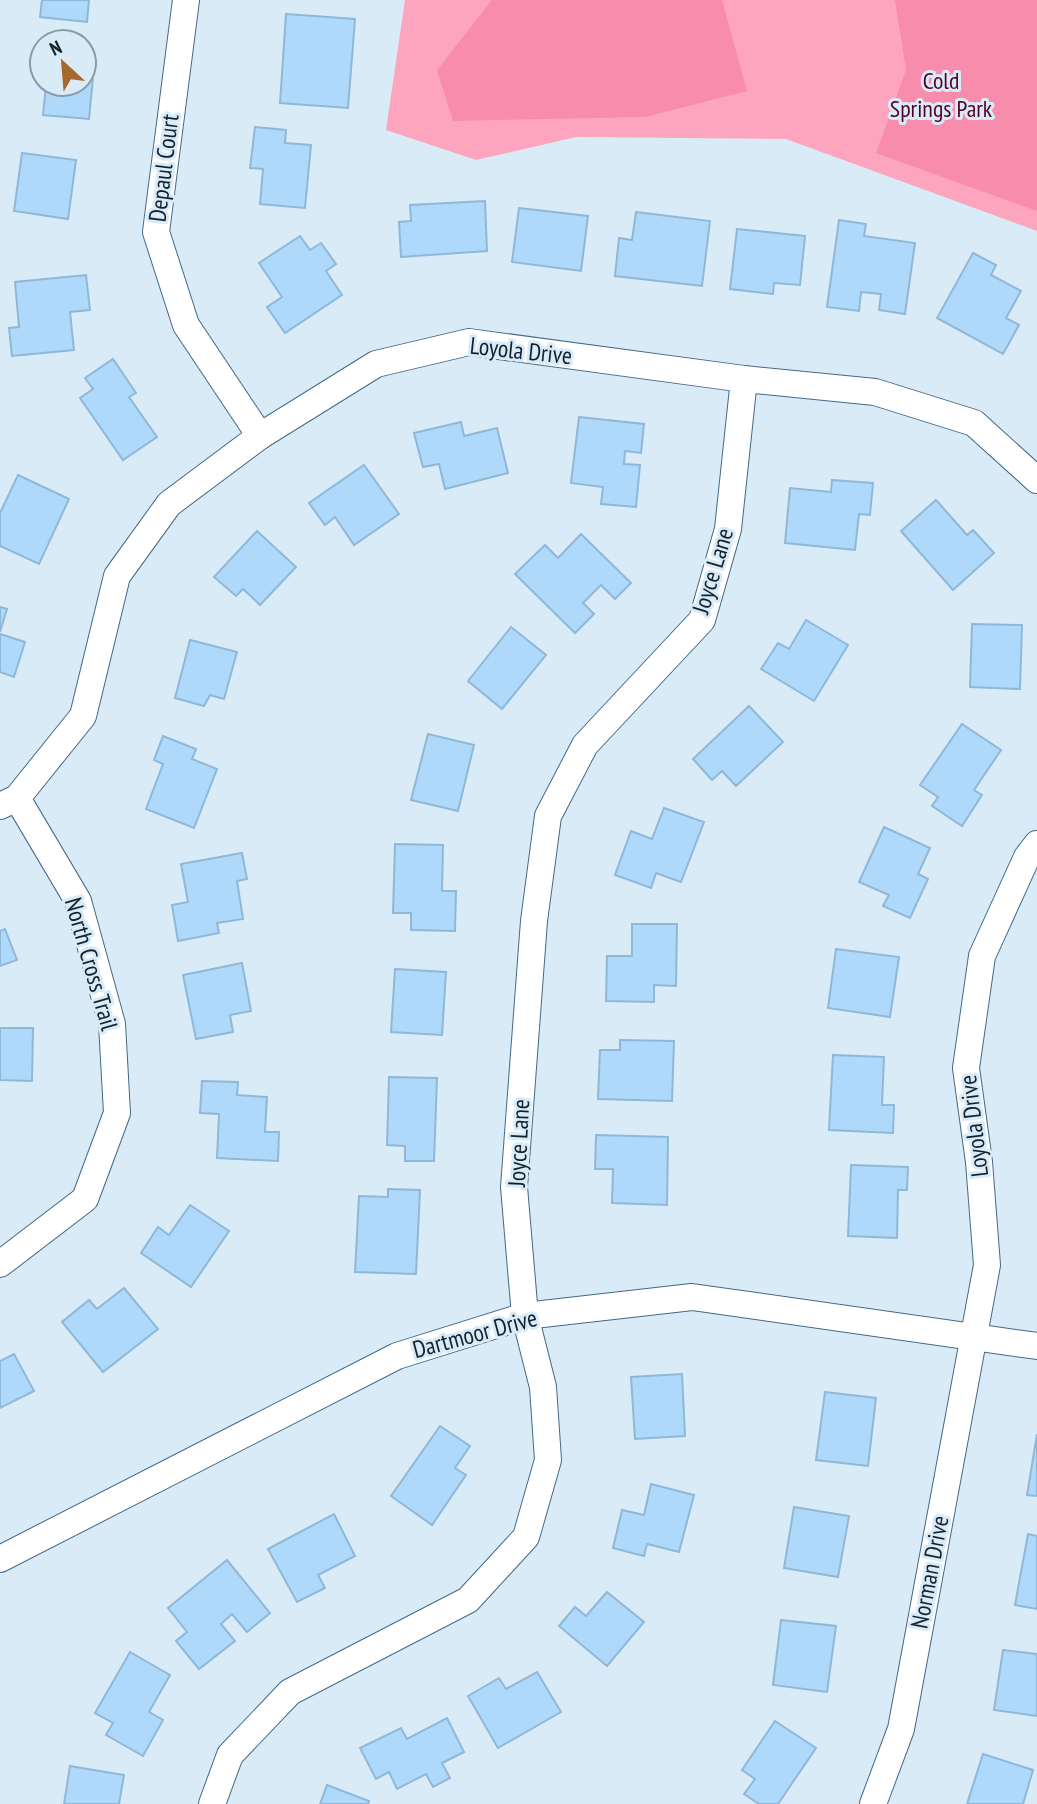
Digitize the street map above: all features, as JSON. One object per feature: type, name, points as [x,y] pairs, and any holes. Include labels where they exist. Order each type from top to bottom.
[{"type":"street","name":"Depaul Court","points":[[186,0],[156,232],[186,325],[260,436]]},
{"type":"street","name":"Loyola Drive","points":[[9,802],[83,716],[117,576],[169,504],[260,436],[376,364],[469,342],[744,379],[876,393],[974,423],[1037,480]]},
{"type":"street","name":"Joyce Lane","points":[[212,1804],[230,1755],[290,1692],[468,1600],[526,1537],[548,1460],[544,1387],[525,1316],[514,1187],[534,921],[548,816],[585,745],[702,620],[728,529],[744,379]]},
{"type":"street","name":"North Cross Trail","points":[[0,1264],[85,1199],[117,1113],[112,1024],[78,901],[9,802]]},
{"type":"street","name":"Loyola Drive","points":[[975,1336],[986,1265],[979,1162],[966,1068],[982,956],[1027,857],[1037,844]]},
{"type":"street","name":"Dartmoor Drive","points":[[0,1559],[397,1356],[525,1316],[692,1297],[1037,1346]]},
{"type":"street","name":"Norman Drive","points":[[873,1804],[901,1728],[975,1336]]},
{"type":"green space","name":"Cold Springs Park","points":[[405,0],[1037,0],[1037,231],[786,139],[576,137],[476,160],[386,130]]},
{"type":"green space","points":[[492,0],[722,0],[747,91],[645,117],[453,121],[437,70]]},
{"type":"green space","points":[[895,0],[1037,0],[1037,211],[876,153],[906,70]]},
{"type":"building","points":[[42,0],[89,0],[87,22],[40,17]]},
{"type":"building","points":[[286,14],[355,19],[348,108],[280,103]]},
{"type":"building","points":[[45,98],[91,98],[89,119],[43,115]]},
{"type":"building","points":[[255,127],[286,130],[285,143],[311,145],[305,208],[260,204],[263,169],[250,168]]},
{"type":"building","points":[[22,153],[76,160],[68,219],[14,211]]},
{"type":"building","points":[[485,201],[487,251],[401,257],[399,222],[411,221],[410,205]]},
{"type":"building","points":[[519,208],[588,216],[581,271],[512,262]]},
{"type":"building","points":[[636,212],[710,221],[702,286],[615,276],[619,238],[632,240]]},
{"type":"building","points":[[839,220],[866,224],[864,236],[915,243],[905,314],[879,310],[881,294],[861,292],[859,311],[827,307]]},
{"type":"building","points":[[737,229],[805,236],[800,285],[774,283],[773,294],[730,289]]},
{"type":"building","points":[[300,236],[310,250],[321,243],[336,264],[326,271],[342,295],[285,333],[267,307],[282,297],[259,263]]},
{"type":"building","points":[[973,253],[996,265],[991,275],[1021,291],[1006,318],[1019,325],[1003,354],[937,318]]},
{"type":"building","points":[[86,275],[90,310],[70,312],[74,350],[12,356],[9,328],[19,327],[15,282]]},
{"type":"building","points":[[113,359],[136,393],[129,397],[157,437],[123,460],[80,398],[93,389],[85,378]]},
{"type":"building","points":[[579,417],[644,424],[641,453],[625,451],[624,464],[640,465],[636,507],[601,504],[603,487],[571,483]]},
{"type":"building","points":[[461,422],[464,436],[497,428],[508,473],[445,489],[439,464],[423,467],[414,433]]},
{"type":"building","points":[[364,465],[399,514],[354,545],[335,517],[325,525],[309,503]]},
{"type":"building","points":[[18,475],[69,499],[39,564],[0,546],[0,513]]},
{"type":"building","points":[[832,480],[873,483],[870,515],[859,514],[855,550],[785,543],[790,488],[831,492]]},
{"type":"building","points":[[936,500],[967,535],[973,530],[994,553],[953,590],[901,531]]},
{"type":"building","points":[[257,531],[296,567],[260,605],[243,589],[236,596],[214,577]]},
{"type":"building","points":[[581,534],[631,583],[615,599],[601,585],[583,603],[594,614],[575,633],[515,574],[545,545],[558,558]]},
{"type":"building","points":[[0,607],[7,609],[0,632]]},
{"type":"building","points":[[806,620],[848,645],[814,701],[761,669],[778,643],[789,649]]},
{"type":"building","points":[[972,624],[1022,625],[1020,689],[970,687]]},
{"type":"building","points":[[511,627],[546,655],[502,709],[468,681]]},
{"type":"building","points":[[0,634],[25,642],[14,677],[0,672]]},
{"type":"building","points":[[190,640],[237,652],[224,699],[210,695],[204,706],[175,698]]},
{"type":"building","points":[[749,706],[783,742],[736,786],[722,771],[712,780],[693,759]]},
{"type":"building","points":[[962,724],[1001,750],[974,790],[982,795],[962,826],[932,806],[938,797],[920,785]]},
{"type":"building","points":[[428,734],[474,745],[458,811],[411,800]]},
{"type":"building","points":[[163,736],[196,749],[192,759],[217,769],[194,828],[146,809],[163,764],[154,760]]},
{"type":"building","points":[[664,808],[704,822],[681,882],[656,873],[651,888],[615,875],[631,831],[652,839]]},
{"type":"building","points":[[884,827],[930,848],[918,874],[928,879],[910,918],[883,906],[889,895],[859,882]]},
{"type":"building","points":[[395,844],[443,845],[442,891],[456,891],[455,931],[411,930],[411,913],[393,913]]},
{"type":"building","points":[[242,853],[247,879],[237,881],[243,919],[217,923],[219,933],[178,941],[172,905],[188,902],[181,864]]},
{"type":"building","points":[[632,924],[677,924],[676,986],[654,985],[654,1002],[606,1001],[607,956],[632,956]]},
{"type":"building","points":[[5,929],[17,960],[0,966],[0,931]]},
{"type":"building","points":[[836,949],[899,957],[890,1017],[828,1008]]},
{"type":"building","points":[[242,963],[251,1011],[230,1015],[233,1032],[196,1039],[183,975]]},
{"type":"building","points":[[395,969],[446,972],[442,1035],[391,1032]]},
{"type":"building","points":[[0,1028],[33,1028],[32,1081],[0,1080]]},
{"type":"building","points":[[620,1040],[674,1041],[672,1101],[598,1099],[600,1050],[620,1050]]},
{"type":"building","points":[[833,1055],[884,1057],[882,1105],[894,1105],[893,1133],[829,1130]]},
{"type":"building","points":[[389,1077],[437,1078],[434,1161],[405,1161],[405,1146],[387,1145]]},
{"type":"building","points":[[202,1081],[238,1082],[237,1095],[267,1097],[265,1132],[279,1132],[278,1161],[217,1158],[219,1114],[200,1113]]},
{"type":"building","points":[[596,1135],[668,1137],[667,1205],[612,1203],[613,1169],[595,1169]]},
{"type":"building","points":[[851,1165],[908,1167],[907,1190],[898,1190],[897,1238],[848,1236]]},
{"type":"building","points":[[388,1189],[420,1190],[416,1274],[355,1272],[359,1196],[388,1197]]},
{"type":"building","points":[[190,1205],[229,1231],[191,1287],[141,1253],[158,1227],[169,1235]]},
{"type":"building","points":[[124,1288],[158,1329],[103,1372],[62,1322],[89,1300],[97,1309]]},
{"type":"building","points":[[14,1354],[34,1391],[0,1408],[0,1361]]},
{"type":"building","points":[[682,1374],[685,1436],[635,1439],[631,1377]]},
{"type":"building","points":[[825,1392],[876,1398],[868,1466],[816,1460]]},
{"type":"building","points":[[440,1426],[470,1446],[455,1468],[466,1475],[432,1525],[391,1496]]},
{"type":"building","points":[[1037,1434],[1037,1496],[1027,1495]]},
{"type":"building","points":[[651,1484],[694,1495],[679,1552],[647,1544],[644,1556],[613,1548],[622,1510],[644,1515]]},
{"type":"building","points":[[794,1507],[849,1516],[838,1577],[784,1568]]},
{"type":"building","points":[[334,1514],[355,1556],[318,1575],[325,1588],[297,1602],[268,1549]]},
{"type":"building","points":[[1028,1534],[1037,1536],[1037,1609],[1015,1605]]},
{"type":"building","points":[[227,1560],[270,1613],[247,1632],[232,1614],[221,1624],[235,1641],[199,1669],[176,1641],[187,1632],[168,1608]]},
{"type":"building","points":[[607,1592],[644,1622],[607,1666],[559,1626],[575,1607],[586,1616]]},
{"type":"building","points":[[781,1620],[836,1626],[827,1692],[773,1685]]},
{"type":"building","points":[[1003,1650],[1037,1654],[1037,1716],[994,1710]]},
{"type":"building","points":[[130,1652],[170,1675],[149,1712],[163,1720],[143,1756],[106,1735],[113,1723],[95,1713]]},
{"type":"building","points":[[537,1672],[561,1712],[498,1748],[468,1696],[499,1678],[506,1689]]},
{"type":"building","points":[[447,1718],[464,1752],[442,1763],[450,1778],[433,1787],[426,1774],[397,1789],[389,1772],[376,1779],[360,1748],[401,1728],[407,1739]]},
{"type":"building","points":[[775,1721],[816,1748],[778,1804],[759,1804],[744,1794],[755,1779],[742,1770]]},
{"type":"building","points":[[983,1754],[1033,1770],[1023,1804],[967,1804]]},
{"type":"building","points":[[70,1766],[124,1775],[119,1804],[64,1804]]},
{"type":"building","points":[[327,1785],[369,1801],[368,1804],[320,1804]]}]
